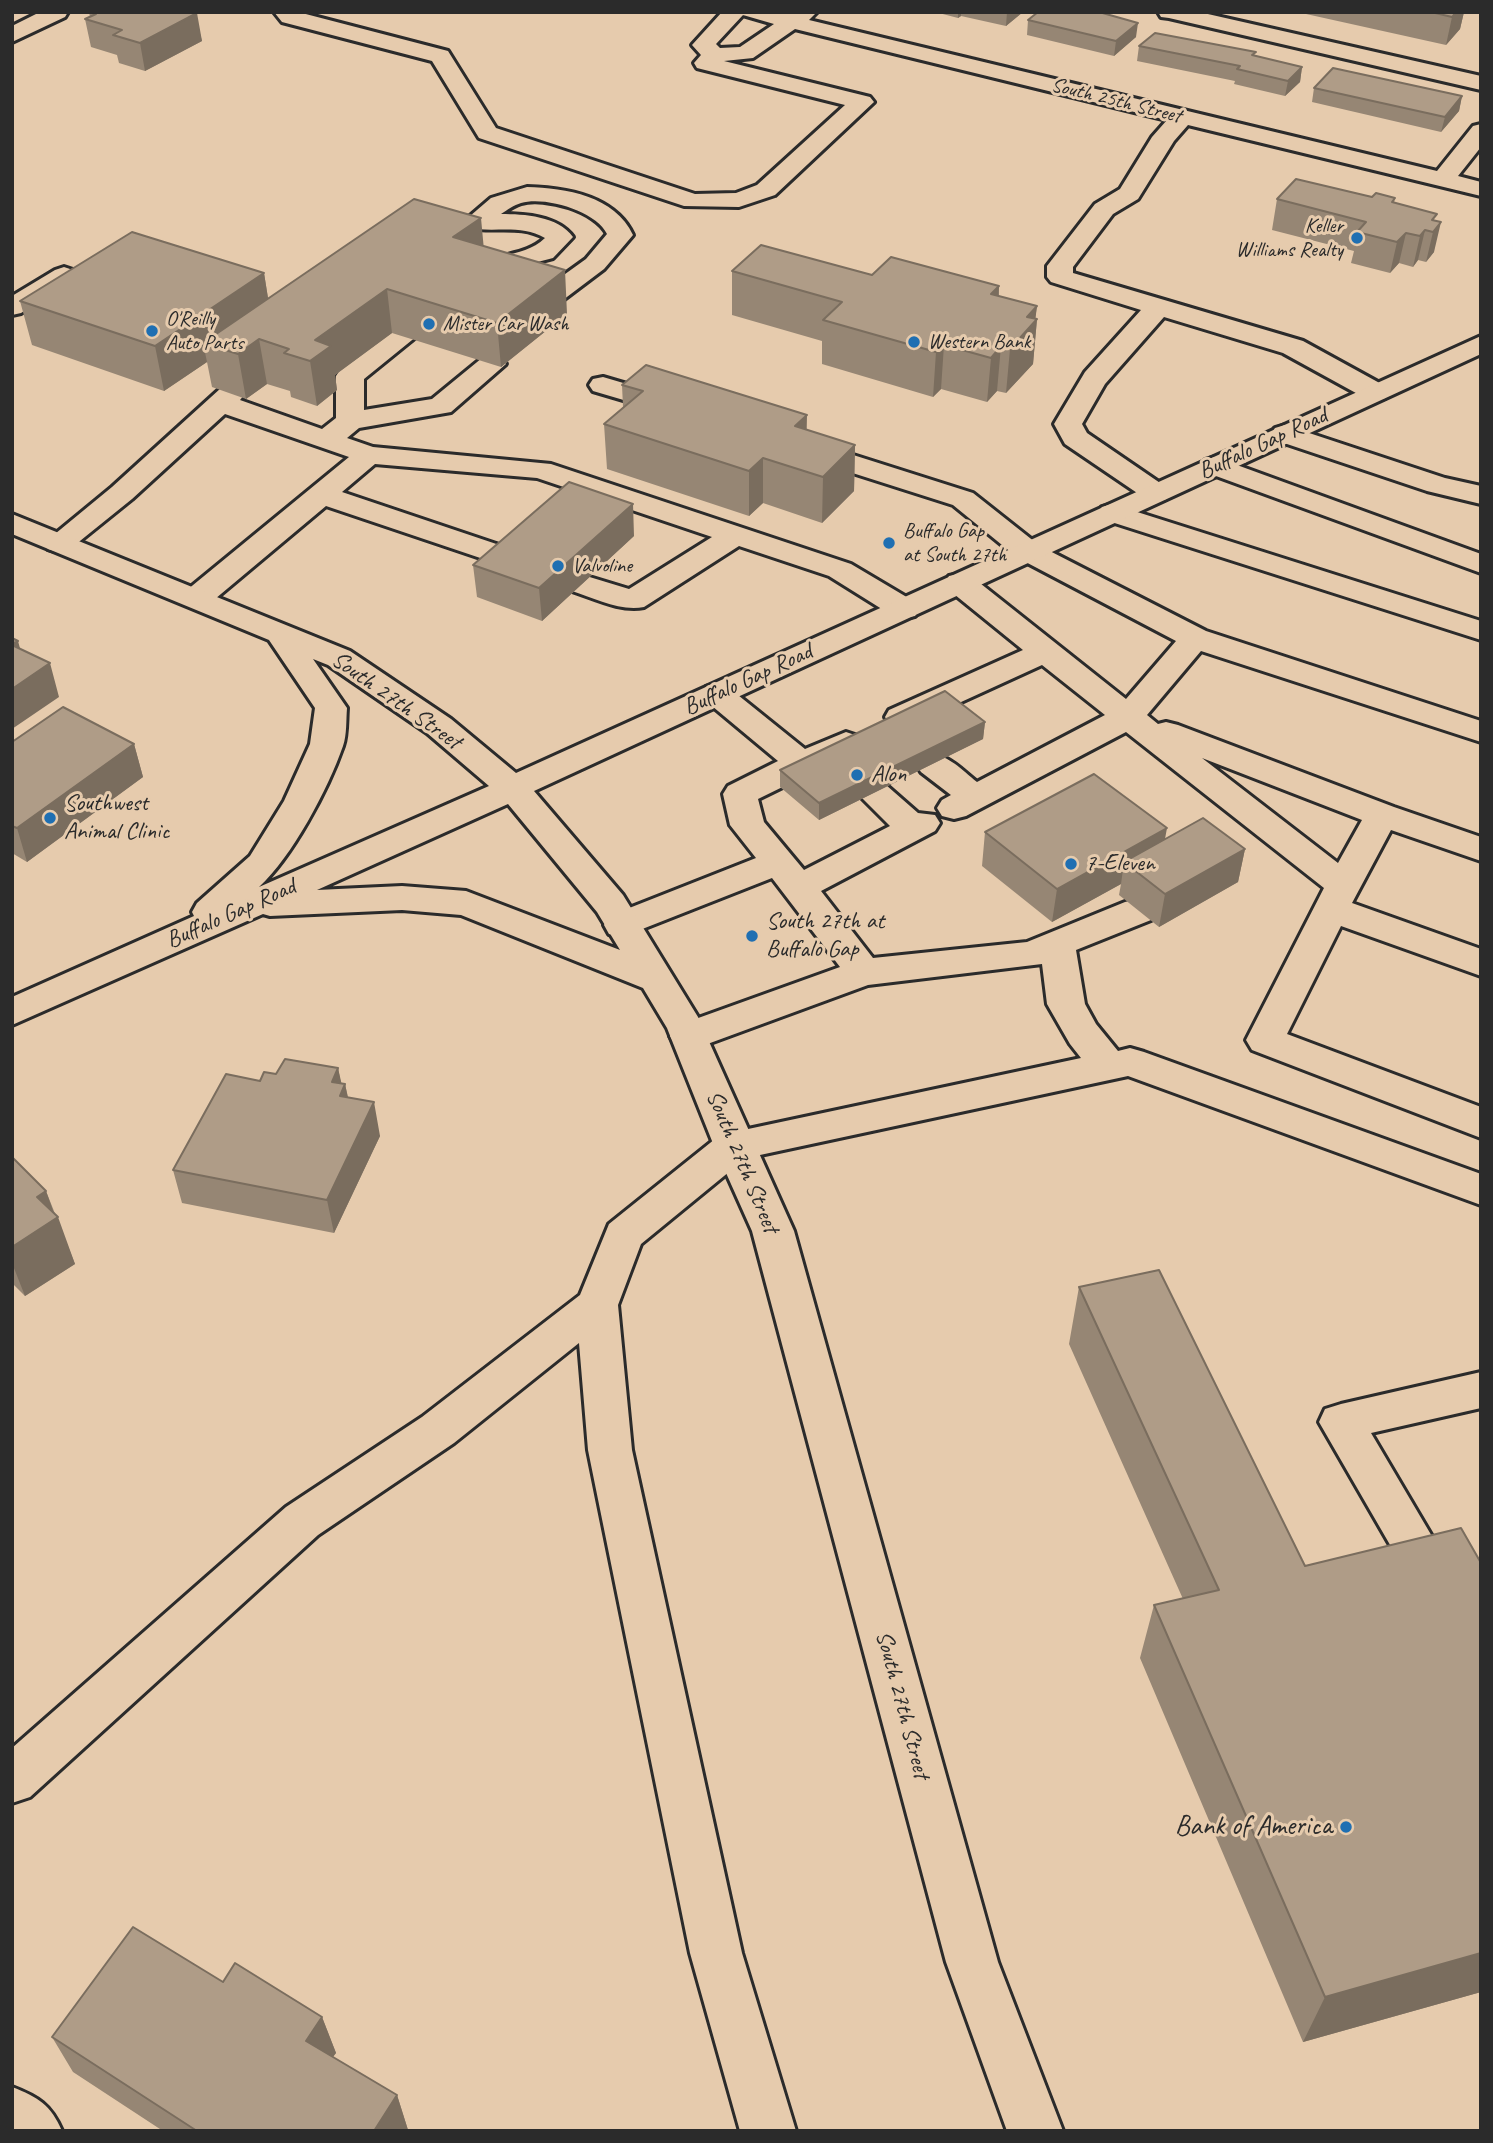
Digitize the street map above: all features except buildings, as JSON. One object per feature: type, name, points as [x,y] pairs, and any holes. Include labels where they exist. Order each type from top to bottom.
[{"type":"main road","points":[[12,35],[57,12]]},
{"type":"main road","points":[[285,12],[290,17],[440,56],[487,133],[693,201],[739,200],[766,190],[862,102],[705,63],[715,55],[745,53],[799,17]]},
{"type":"main road","points":[[715,55],[703,45],[734,12]]},
{"type":"main road","name":"South 25th Street","points":[[751,12],[799,17],[1182,117],[1481,189]]},
{"type":"main road","points":[[1169,12],[1481,83]]},
{"type":"main road","points":[[1182,117],[1164,137],[1129,194],[1104,209],[1060,266],[1060,277],[1293,347],[1375,392]]},
{"type":"main road","points":[[1442,180],[1481,131]]},
{"type":"main road","points":[[482,288],[544,253],[560,237],[546,226],[524,221],[465,229],[492,207],[518,195],[555,196],[583,204],[612,220],[620,235],[595,264],[578,297],[549,309]]},
{"type":"main road","points":[[12,307],[89,260]]},
{"type":"main road","points":[[1156,493],[1075,438],[1068,424],[1073,409],[1085,391],[1158,307]]},
{"type":"main road","points":[[326,440],[351,412],[350,376],[416,340]]},
{"type":"main road","name":"Buffalo Gap Road","points":[[12,1012],[513,788],[1481,344]]},
{"type":"main road","points":[[351,412],[398,414],[441,406],[481,361]]},
{"type":"main road","points":[[603,385],[697,414]]},
{"type":"main road","points":[[59,543],[122,493],[226,398],[326,440],[369,454],[541,470],[840,569],[904,609]]},
{"type":"main road","points":[[1285,434],[1437,485],[1481,495]]},
{"type":"main road","points":[[777,440],[963,499],[1029,552],[1195,638],[1481,732]]},
{"type":"main road","points":[[198,597],[369,454]]},
{"type":"main road","points":[[1215,466],[1481,564]]},
{"type":"main road","points":[[322,495],[386,516],[443,517],[516,563],[410,548],[386,516]]},
{"type":"main road","points":[[1112,513],[1481,631]]},
{"type":"main road","name":"South 27th Street","points":[[12,523],[198,597],[340,658],[439,726],[513,788],[610,904],[689,1036],[734,1146],[773,1231],[972,1962],[1035,2131]]},
{"type":"main road","points":[[616,595],[605,573],[581,585],[570,605],[616,595],[633,600],[736,535]]},
{"type":"main road","points":[[960,583],[1276,833],[1337,897],[1481,963]]},
{"type":"main road","points":[[186,934],[263,864],[301,801],[327,744],[331,708],[278,631]]},
{"type":"main road","points":[[933,764],[964,802],[1128,717],[1195,638]]},
{"type":"main road","points":[[864,972],[747,825],[740,794],[889,728],[1045,652]]},
{"type":"main road","points":[[717,694],[820,759]]},
{"type":"main road","points":[[1128,717],[1382,815],[1481,849]]},
{"type":"main road","points":[[622,925],[789,875],[919,826],[874,793]]},
{"type":"main road","points":[[1382,815],[1265,1040],[1481,1123]]},
{"type":"main road","points":[[1240,853],[1276,833]]},
{"type":"main road","points":[[251,905],[402,898],[466,902],[656,979]]},
{"type":"main road","points":[[689,1036],[864,972],[1032,954],[1138,911]]},
{"type":"main road","points":[[1056,945],[1066,1004],[1083,1034],[1109,1066]]},
{"type":"main road","points":[[768,2131],[716,1953],[610,1450],[597,1305],[624,1235],[734,1146],[1130,1062],[1481,1190]]},
{"type":"main road","points":[[12,1780],[302,1521],[438,1430],[597,1305]]},
{"type":"main road","points":[[1420,1555],[1341,1422],[1481,1390]]},
{"type":"main road","points":[[12,2113],[34,2131]]},
{"type":"place","name":"Keller Williams Realty","points":[[1357,238]]},
{"type":"place","name":"Mister Car Wash","points":[[429,324]]},
{"type":"place","name":"O'Reilly Auto Parts","points":[[152,331]]},
{"type":"place","name":"Western Bank","points":[[914,342]]},
{"type":"place","name":"Buffalo Gap at South 27th","points":[[889,543]]},
{"type":"place","name":"Valvoline","points":[[558,566]]},
{"type":"place","name":"Alon","points":[[857,775]]},
{"type":"place","name":"Southwest Animal Clinic","points":[[50,818]]},
{"type":"place","name":"7-Eleven","points":[[1071,864]]},
{"type":"place","name":"South 27th at Buffalo Gap","points":[[752,936]]},
{"type":"place","name":"Bank of America","points":[[1346,1827]]}]
